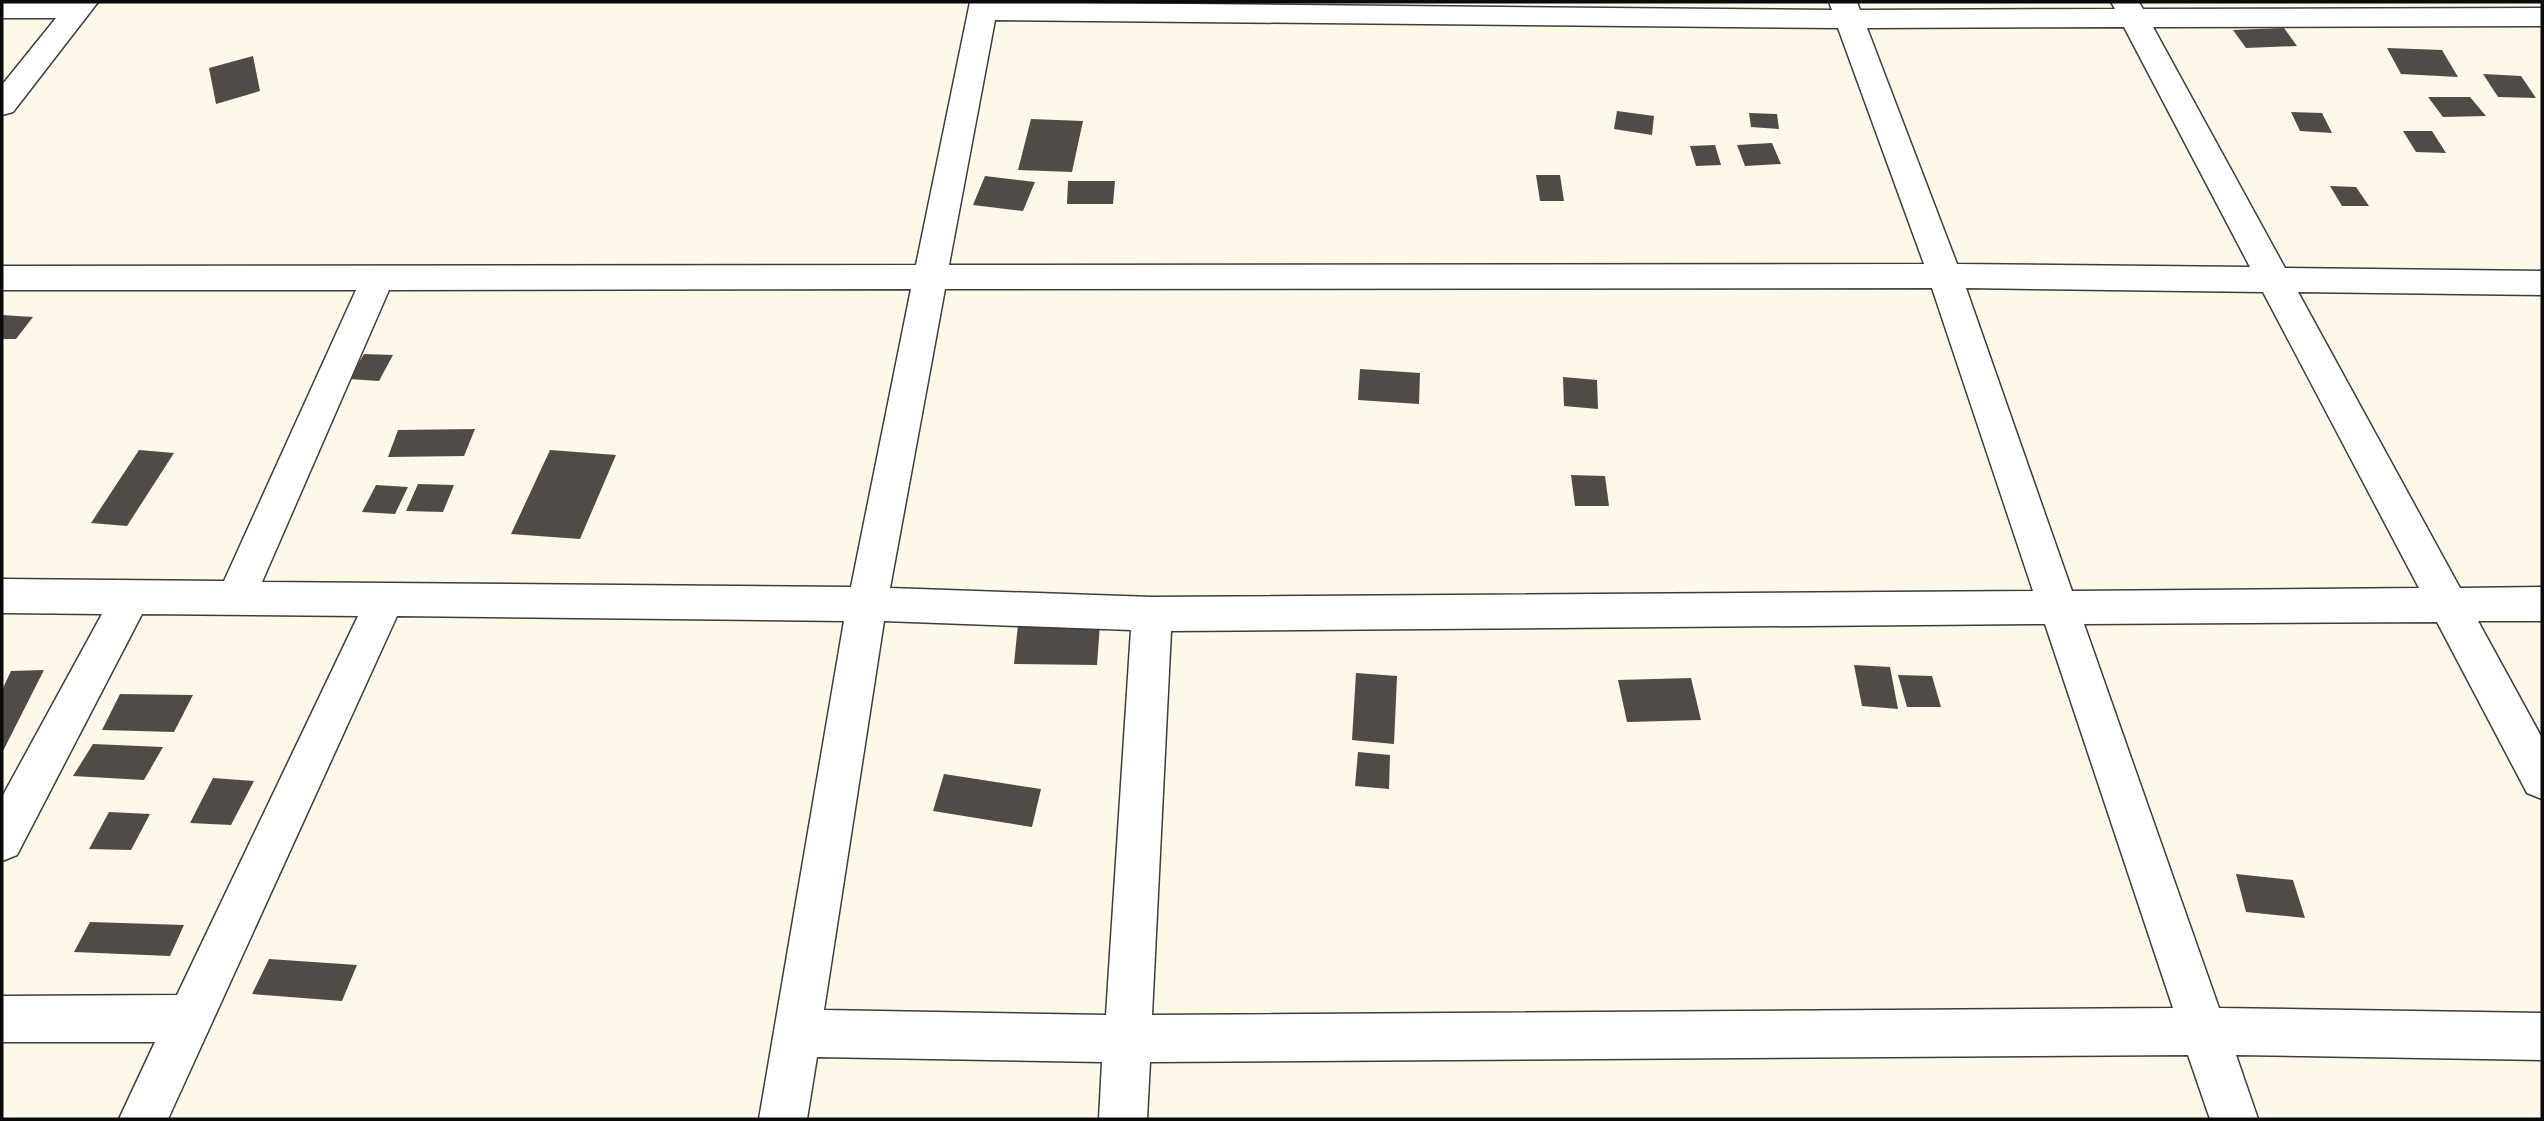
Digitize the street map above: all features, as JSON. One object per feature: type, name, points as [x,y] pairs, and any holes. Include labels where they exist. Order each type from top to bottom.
[{"type":"street","points":[[2,9],[81,6]]},
{"type":"street","points":[[2,105],[81,6]]},
{"type":"street","points":[[783,1119],[867,604],[933,275],[983,6],[2130,11],[2542,17]]},
{"type":"street","points":[[1846,11],[1945,275],[2234,1119]]},
{"type":"street","points":[[2130,11],[2542,779]]},
{"type":"street","points":[[2,278],[1945,275],[2542,282]]},
{"type":"street","points":[[236,597],[378,277]]},
{"type":"street","points":[[2,840],[132,595]]},
{"type":"street","points":[[2,596],[132,595],[867,604],[1152,614],[2542,604]]},
{"type":"street","points":[[143,1119],[385,600]]},
{"type":"street","points":[[1124,1119],[1152,614]]},
{"type":"street","points":[[2,1019],[191,1018]]},
{"type":"street","points":[[799,1033],[1129,1039],[2203,1031],[2542,1037]]},
{"type":"building","points":[[2284,28],[2297,46],[2246,48],[2233,30]]},
{"type":"building","points":[[2387,48],[2442,50],[2458,77],[2401,74]]},
{"type":"building","points":[[253,56],[260,91],[216,104],[209,68]]},
{"type":"building","points":[[2483,74],[2521,76],[2536,98],[2498,97]]},
{"type":"building","points":[[2428,97],[2470,97],[2486,116],[2443,117]]},
{"type":"building","points":[[1617,111],[1654,116],[1652,135],[1614,129]]},
{"type":"building","points":[[2291,112],[2322,113],[2332,133],[2300,131]]},
{"type":"building","points":[[1749,113],[1777,114],[1779,129],[1751,127]]},
{"type":"building","points":[[1031,119],[1083,121],[1072,172],[1018,170]]},
{"type":"building","points":[[2403,131],[2432,131],[2446,153],[2416,152]]},
{"type":"building","points":[[1772,143],[1781,164],[1745,166],[1737,145]]},
{"type":"building","points":[[1715,145],[1721,165],[1696,166],[1690,146]]},
{"type":"building","points":[[1536,175],[1560,175],[1564,201],[1540,201]]},
{"type":"building","points":[[985,176],[1035,182],[1023,211],[973,205]]},
{"type":"building","points":[[1068,181],[1115,181],[1113,204],[1067,204]]},
{"type":"building","points":[[2330,186],[2356,187],[2369,206],[2342,206]]},
{"type":"building","points":[[2,315],[33,317],[16,339],[2,339]]},
{"type":"building","points":[[364,354],[393,355],[379,381],[349,379]]},
{"type":"building","points":[[1360,369],[1420,373],[1419,404],[1358,400]]},
{"type":"building","points":[[1563,377],[1597,380],[1598,409],[1564,406]]},
{"type":"building","points":[[475,429],[464,456],[388,457],[398,430]]},
{"type":"building","points":[[139,450],[174,453],[127,526],[91,523]]},
{"type":"building","points":[[550,450],[616,455],[580,539],[511,534]]},
{"type":"building","points":[[1571,475],[1605,476],[1609,506],[1575,506]]},
{"type":"building","points":[[418,484],[454,485],[443,512],[406,511]]},
{"type":"building","points":[[376,485],[408,487],[395,514],[362,512]]},
{"type":"building","points":[[1018,624],[1100,624],[1097,665],[1014,664]]},
{"type":"building","points":[[1854,665],[1890,667],[1898,709],[1862,706]]},
{"type":"building","points":[[44,670],[2,753],[2,690],[11,671]]},
{"type":"building","points":[[1356,673],[1397,676],[1394,744],[1352,740]]},
{"type":"building","points":[[1898,675],[1932,676],[1941,707],[1907,707]]},
{"type":"building","points":[[1691,678],[1701,720],[1627,722],[1618,680]]},
{"type":"building","points":[[120,694],[193,695],[174,732],[102,730]]},
{"type":"building","points":[[93,744],[163,747],[144,780],[73,776]]},
{"type":"building","points":[[1358,752],[1390,755],[1389,789],[1355,786]]},
{"type":"building","points":[[944,774],[1041,789],[1032,827],[933,811]]},
{"type":"building","points":[[213,778],[254,781],[231,825],[190,823]]},
{"type":"building","points":[[109,812],[150,814],[131,850],[89,849]]},
{"type":"building","points":[[2236,874],[2293,880],[2305,918],[2246,912]]},
{"type":"building","points":[[90,922],[184,925],[170,956],[74,952]]},
{"type":"building","points":[[269,959],[357,965],[342,1001],[252,994]]}]
